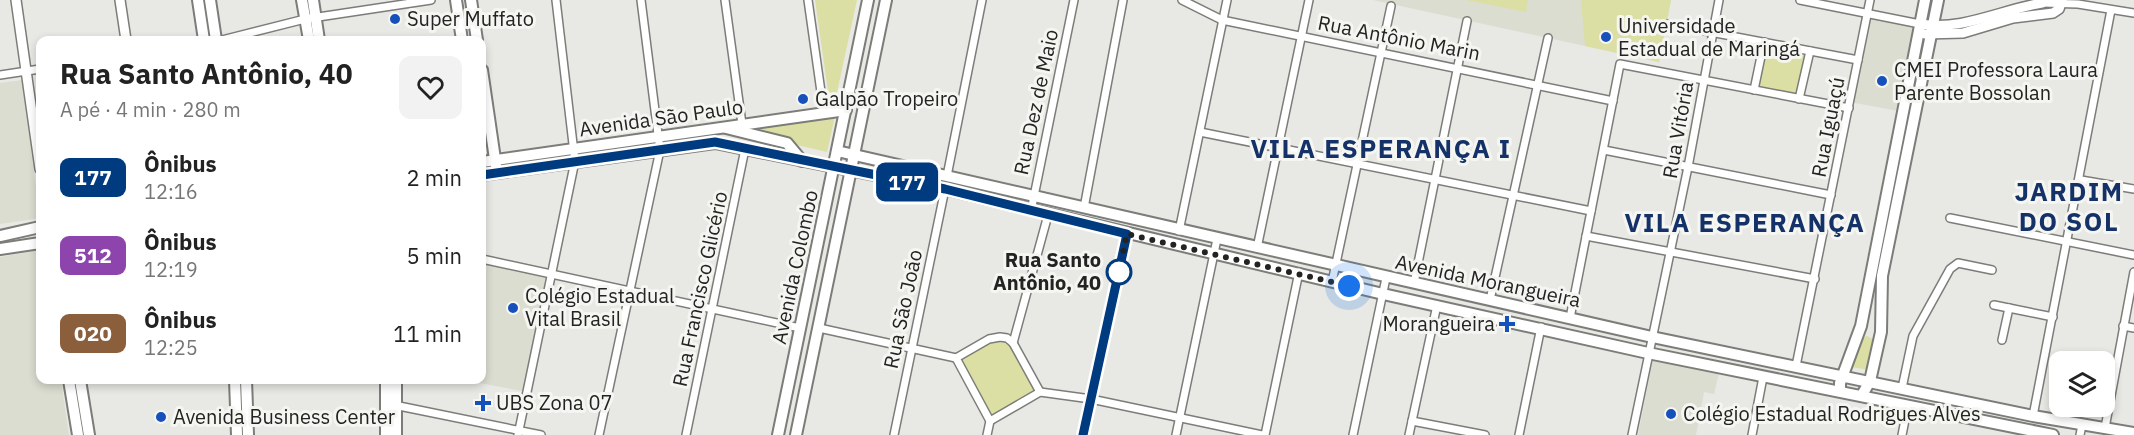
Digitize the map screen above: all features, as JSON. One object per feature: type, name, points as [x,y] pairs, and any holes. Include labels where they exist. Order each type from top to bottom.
[{"type":"main road","points":[[198,0],[203,36]]},
{"type":"main road","points":[[210,0],[215,36]]},
{"type":"main road","points":[[302,0],[317,36]]},
{"type":"main road","points":[[309,36],[313,0]]},
{"type":"main road","points":[[456,0],[461,36]]},
{"type":"main road","points":[[471,0],[476,36]]},
{"type":"main road","name":"Avenida Colombo","points":[[778,435],[868,0]]},
{"type":"main road","name":"Avenida Colombo","points":[[796,433],[836,251],[886,0]]},
{"type":"main road","points":[[1840,390],[1843,376],[1860,333],[1925,0]]},
{"type":"main road","points":[[1862,395],[1870,381],[1879,340],[1882,320],[1882,276],[1938,0]]},
{"type":"main road","points":[[858,51],[875,55]]},
{"type":"main road","points":[[486,98],[497,172]]},
{"type":"main road","name":"Avenida São Paulo","points":[[486,161],[864,108]]},
{"type":"main road","points":[[720,127],[788,143],[802,162]]},
{"type":"main road","name":"Avenida São Paulo","points":[[486,174],[715,142],[834,167]]},
{"type":"main road","name":"Avenida Morangueira","points":[[837,151],[1335,267],[1791,369],[1870,381],[2033,416],[2081,430],[2105,428],[2134,433]]},
{"type":"main road","name":"Avenida Morangueira","points":[[834,167],[945,189],[1127,234],[1299,272],[1383,294],[1541,327],[1648,353],[1763,377],[1840,390],[2053,435]]},
{"type":"main road","points":[[1886,201],[1888,206],[1897,209]]},
{"type":"main road","points":[[0,236],[36,228]]},
{"type":"main road","points":[[0,249],[36,244]]},
{"type":"main road","points":[[817,248],[836,251]]},
{"type":"main road","points":[[1860,333],[1872,334],[1879,340]]},
{"type":"main road","points":[[70,384],[78,435]]},
{"type":"main road","points":[[82,384],[89,435]]},
{"type":"main road","points":[[235,384],[237,435]]},
{"type":"main road","points":[[246,384],[248,435]]},
{"type":"main road","points":[[387,384],[396,435]]},
{"type":"main road","points":[[386,435],[395,384]]},
{"type":"main road","points":[[783,413],[791,419],[796,433]]},
{"type":"street","points":[[16,0],[36,139]]},
{"type":"street","points":[[120,0],[125,36]]},
{"type":"street","points":[[238,36],[310,18],[430,0]]},
{"type":"street","points":[[518,433],[575,161],[556,0]]},
{"type":"street","points":[[599,435],[660,150],[641,0]]},
{"type":"street","points":[[725,0],[742,124]]},
{"type":"street","points":[[808,0],[824,113]]},
{"type":"street","points":[[947,176],[982,0]]},
{"type":"street","name":"Rua Dez de Maio","points":[[1031,211],[1074,0]]},
{"type":"street","points":[[1084,208],[1124,0]]},
{"type":"street","name":"Rua Antônio Marin","points":[[1182,0],[1222,20],[1536,83],[1613,101]]},
{"type":"street","points":[[1179,231],[1227,0]]},
{"type":"street","points":[[1257,248],[1309,0]]},
{"type":"street","name":"Rua Vitória","points":[[1632,435],[1688,167],[1719,0]]},
{"type":"street","points":[[1800,0],[1867,13],[1919,29],[1963,33],[2013,18],[2052,13],[2059,9],[2062,1]]},
{"type":"street","name":"Rua Iguaçú","points":[[1791,369],[1815,279],[1870,0]]},
{"type":"street","points":[[1932,31],[2043,2],[2062,1],[2134,13]]},
{"type":"street","points":[[1332,282],[1391,6]]},
{"type":"street","points":[[2033,416],[2111,10]]},
{"type":"street","points":[[1414,283],[1467,21]]},
{"type":"street","points":[[1668,24],[1858,60]]},
{"type":"street","points":[[1490,300],[1536,83],[1548,38]]},
{"type":"street","points":[[1754,90],[1764,42]]},
{"type":"street","points":[[1799,99],[1810,51]]},
{"type":"street","points":[[1570,318],[1620,64],[1703,82],[1849,108]]},
{"type":"street","points":[[0,75],[36,70]]},
{"type":"street","points":[[1200,132],[1434,177],[1591,212]]},
{"type":"street","name":"Rua Francisco Glicério","points":[[686,435],[745,149]]},
{"type":"street","points":[[1604,150],[1831,195]]},
{"type":"street","points":[[2080,180],[2134,189]]},
{"type":"street","name":"Rua São João","points":[[894,435],[945,189]]},
{"type":"street","points":[[1013,344],[1048,215]]},
{"type":"street","points":[[1950,218],[2134,255]]},
{"type":"street","points":[[1083,435],[1127,234]]},
{"type":"street","points":[[1586,236],[1815,279]]},
{"type":"street","points":[[1176,435],[1217,239]]},
{"type":"street","points":[[486,260],[551,276],[800,328]]},
{"type":"street","points":[[1902,388],[1913,336],[1950,269],[1958,263],[1992,270]]},
{"type":"street","points":[[990,421],[1040,392],[1091,399],[1264,435],[1299,272]]},
{"type":"street","points":[[2105,428],[2134,272]]},
{"type":"street","points":[[1353,435],[1386,278]]},
{"type":"street","points":[[1994,304],[2053,316]]},
{"type":"street","points":[[1409,435],[1437,305]]},
{"type":"street","points":[[2002,340],[2009,308]]},
{"type":"street","points":[[2123,326],[2134,328]]},
{"type":"street","points":[[1520,435],[1541,327]]},
{"type":"street","points":[[819,328],[956,358],[990,339],[1007,338],[1013,344],[1040,392]]},
{"type":"street","points":[[956,358],[990,421],[987,435]]},
{"type":"street","points":[[1752,435],[1763,377]]},
{"type":"street","points":[[391,404],[518,433],[541,435]]},
{"type":"street","points":[[1902,435],[1908,405]]},
{"type":"street","points":[[1413,421],[1485,435]]},
{"type":"shaded area","name":"Universidade Estadual de Maringá","points":[[1373,0],[1671,0],[1659,62]]},
{"type":"shaded area","name":"CMEI Professora Laura Parente Bossolan","points":[[1867,13],[1920,24],[1904,112],[1850,102]]},
{"type":"shaded area","points":[[22,80],[36,187],[36,219],[0,224],[0,83]]},
{"type":"shaded area","points":[[36,251],[36,384],[62,384],[69,435],[0,435],[0,257]]},
{"type":"shaded area","name":"Colégio Estadual Vital Brasil","points":[[486,260],[551,276],[527,392],[485,384]]},
{"type":"shaded area","name":"Colégio Estadual Rodrigues Alves","points":[[1653,359],[1719,373],[1714,394],[1704,392],[1696,435],[1638,435]]},
{"type":"green space","points":[[815,0],[857,0],[836,97],[829,98]]},
{"type":"green space","points":[[1466,0],[1528,0],[1526,12]]},
{"type":"green space","points":[[1581,0],[1671,0],[1659,62],[1585,46]]},
{"type":"green space","points":[[1764,42],[1810,51],[1799,99],[1754,90]]},
{"type":"green space","points":[[836,112],[827,152],[720,127]]},
{"type":"green space","points":[[1867,336],[1875,340],[1869,370],[1851,367],[1862,339]]},
{"type":"green space","points":[[1007,338],[1040,392],[990,421],[956,358],[989,339]]},
{"type":"bus line","name":"177","points":[[486,174],[715,142],[802,162],[945,189],[1127,234],[1083,435]]},
{"type":"place","name":"Super Muffato","points":[[395,19]]},
{"type":"place","name":"Universidade Estadual de Maringá","points":[[1606,37]]},
{"type":"place","name":"CMEI Professora Laura Parente Bossolan","points":[[1882,81]]},
{"type":"place","name":"Galpão Tropeiro","points":[[803,99]]},
{"type":"place","name":"Rua Santo Antônio, 40","points":[[1119,272]]},
{"type":"place","name":"Colégio Estadual Vital Brasil","points":[[513,308]]},
{"type":"place","name":"Morangueira","points":[[1507,324]]},
{"type":"place","name":"UBS Zona 07","points":[[483,403]]},
{"type":"place","name":"Colégio Estadual Rodrigues Alves","points":[[1671,414]]},
{"type":"place","name":"Avenida Business Center","points":[[161,417]]},
{"type":"district","name":"VILA ESPERANÇA I","points":[[1381,149]]},
{"type":"district","name":"JARDIM DO SOL","points":[[2069,206]]},
{"type":"district","name":"VILA ESPERANÇA","points":[[1745,223]]},
{"type":"route","points":[[1119,272],[1127,234],[1299,272],[1349,286]]}]
